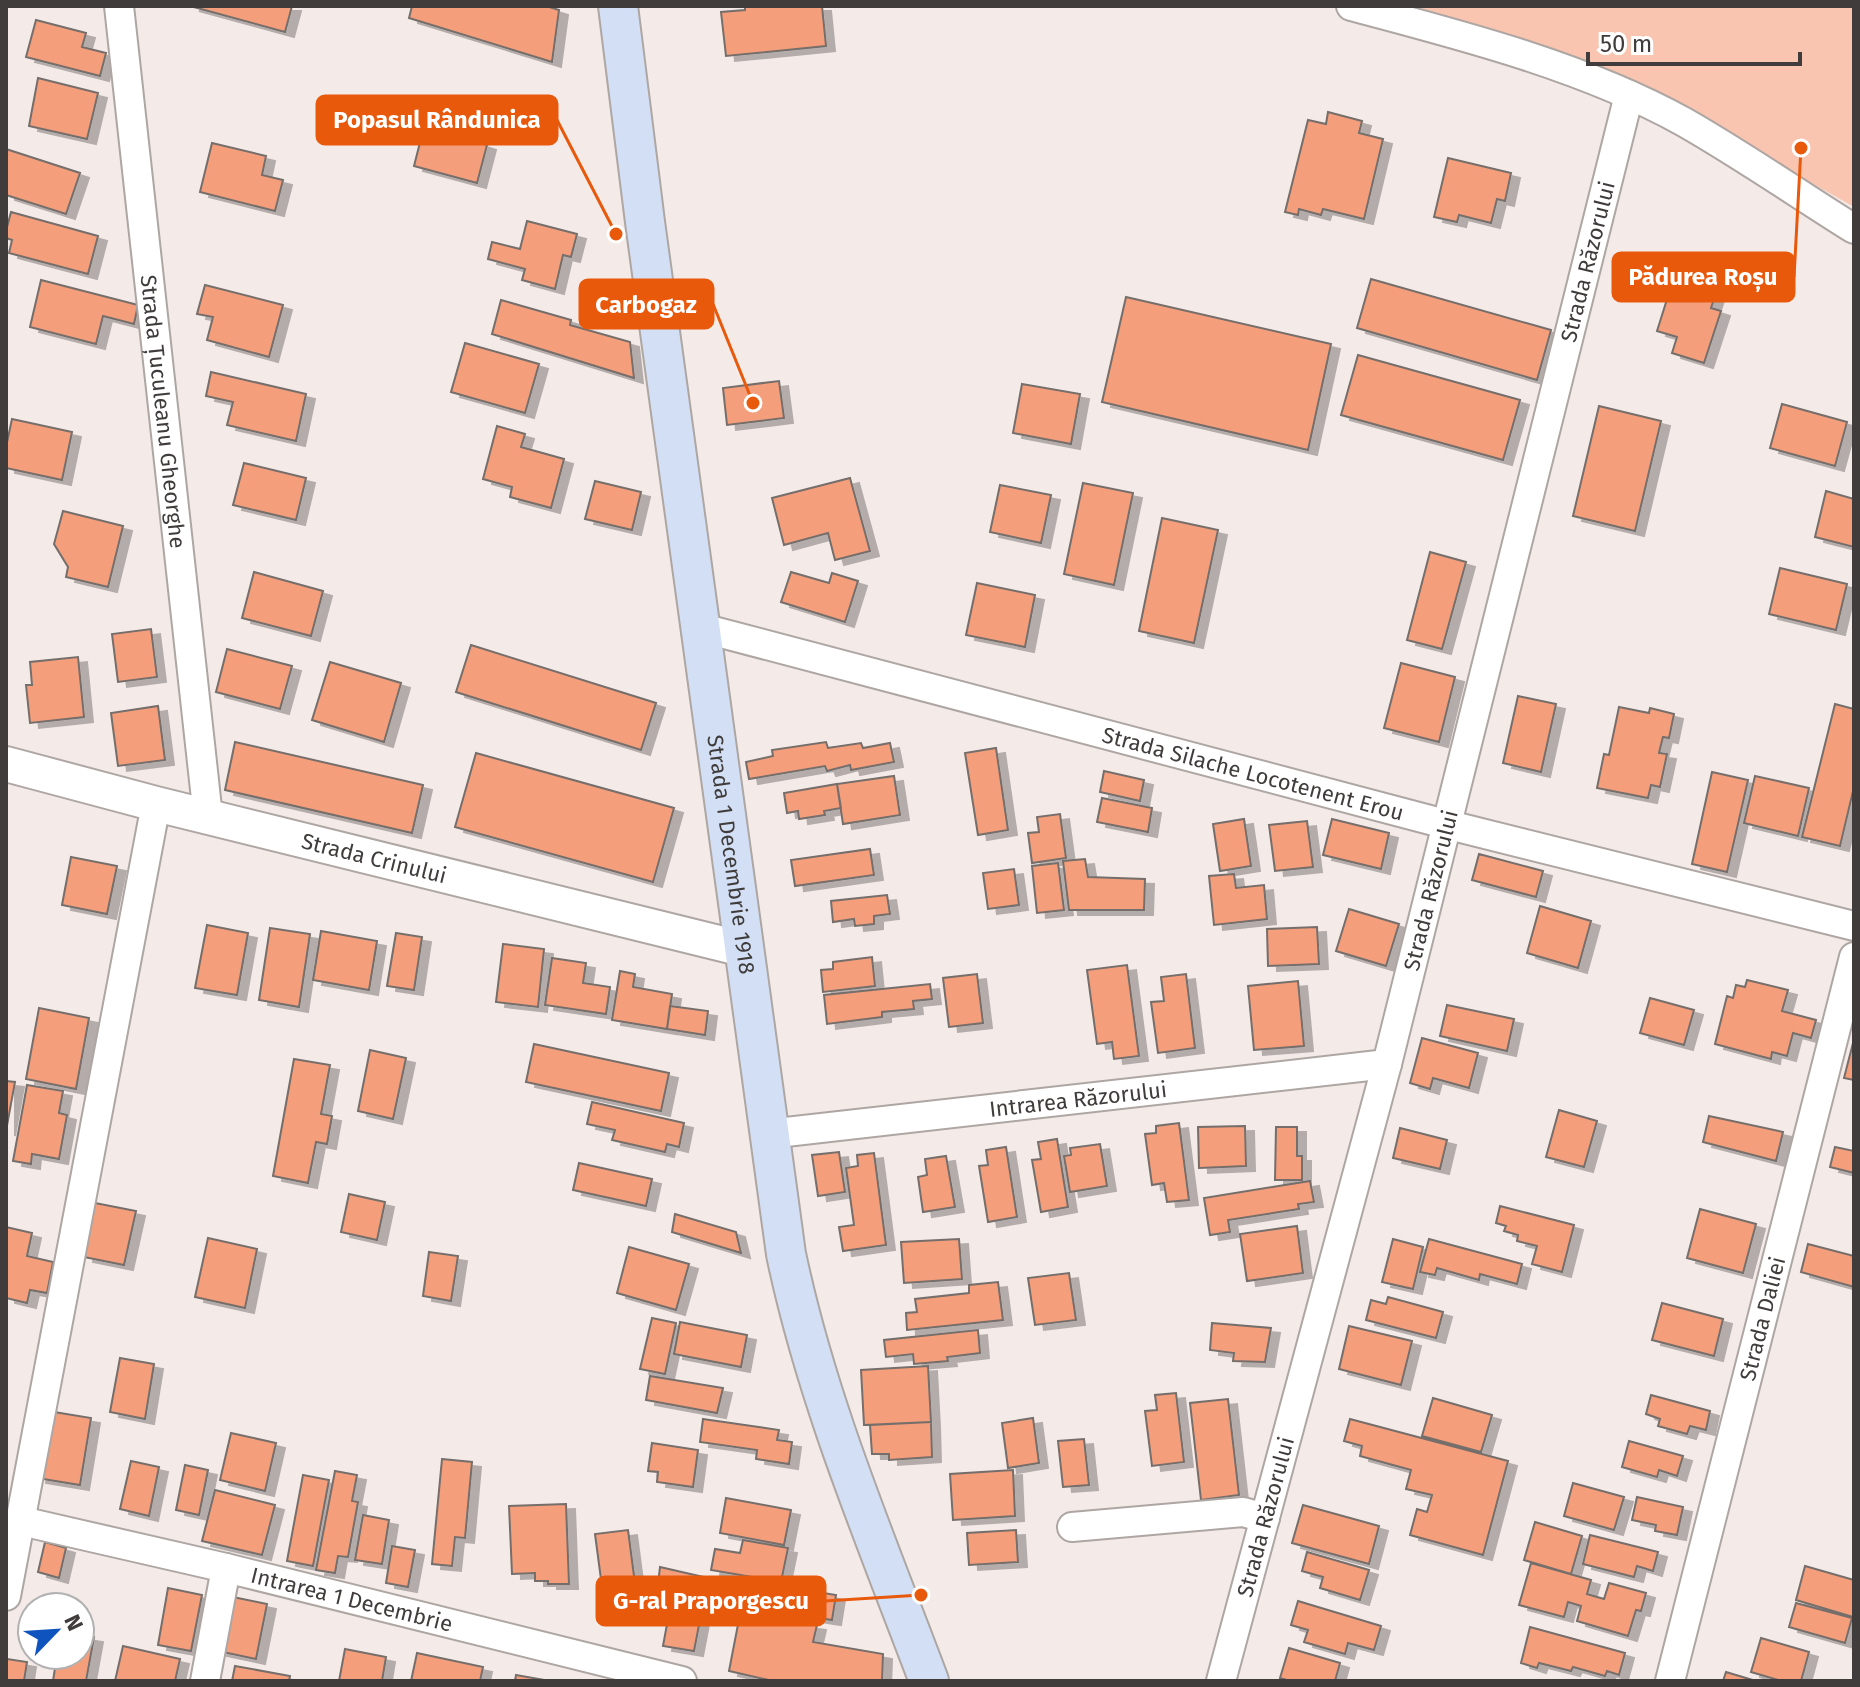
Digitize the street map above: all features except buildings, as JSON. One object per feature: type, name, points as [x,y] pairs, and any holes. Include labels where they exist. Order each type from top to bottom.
[{"type":"main road","name":"Strada 1 Decembrie 1918","points":[[618,6],[786,1254],[800,1322],[819,1384],[929,1681]]},
{"type":"street","name":"Strada Țuculeanu Gheorghe","points":[[119,6],[208,817]]},
{"type":"street","points":[[1351,6],[1459,34],[1629,95],[1683,122],[1854,229]]},
{"type":"street","name":"Strada Răzorului","points":[[1221,1681],[1449,825],[1629,95]]},
{"type":"street","name":"Strada Silache Locotenent Erou","points":[[702,628],[1449,825],[1854,926]]},
{"type":"street","name":"Strada Crinului","points":[[8,771],[156,804],[743,949]]},
{"type":"street","points":[[6,1596],[156,804]]},
{"type":"street","name":"Strada Daliei","points":[[1670,1681],[1854,957]]},
{"type":"street","name":"Intrarea Răzorului","points":[[768,1134],[1387,1064]]},
{"type":"street","points":[[1072,1527],[1243,1512],[1265,1518]]},
{"type":"street","name":"Intrarea 1 Decembrie","points":[[21,1521],[226,1568],[682,1681]]},
{"type":"street","points":[[205,1681],[226,1568]]},
{"type":"shaded area","points":[[1413,6],[1854,6],[1854,207],[1644,88],[1547,48]]},
{"type":"place","name":"Pădurea Roșu","points":[[1801,148]]},
{"type":"place","name":"Popasul Rândunica","points":[[616,234]]},
{"type":"place","name":"Carbogaz","points":[[753,403]]},
{"type":"place","name":"G-ral Praporgescu","points":[[921,1595]]}]
